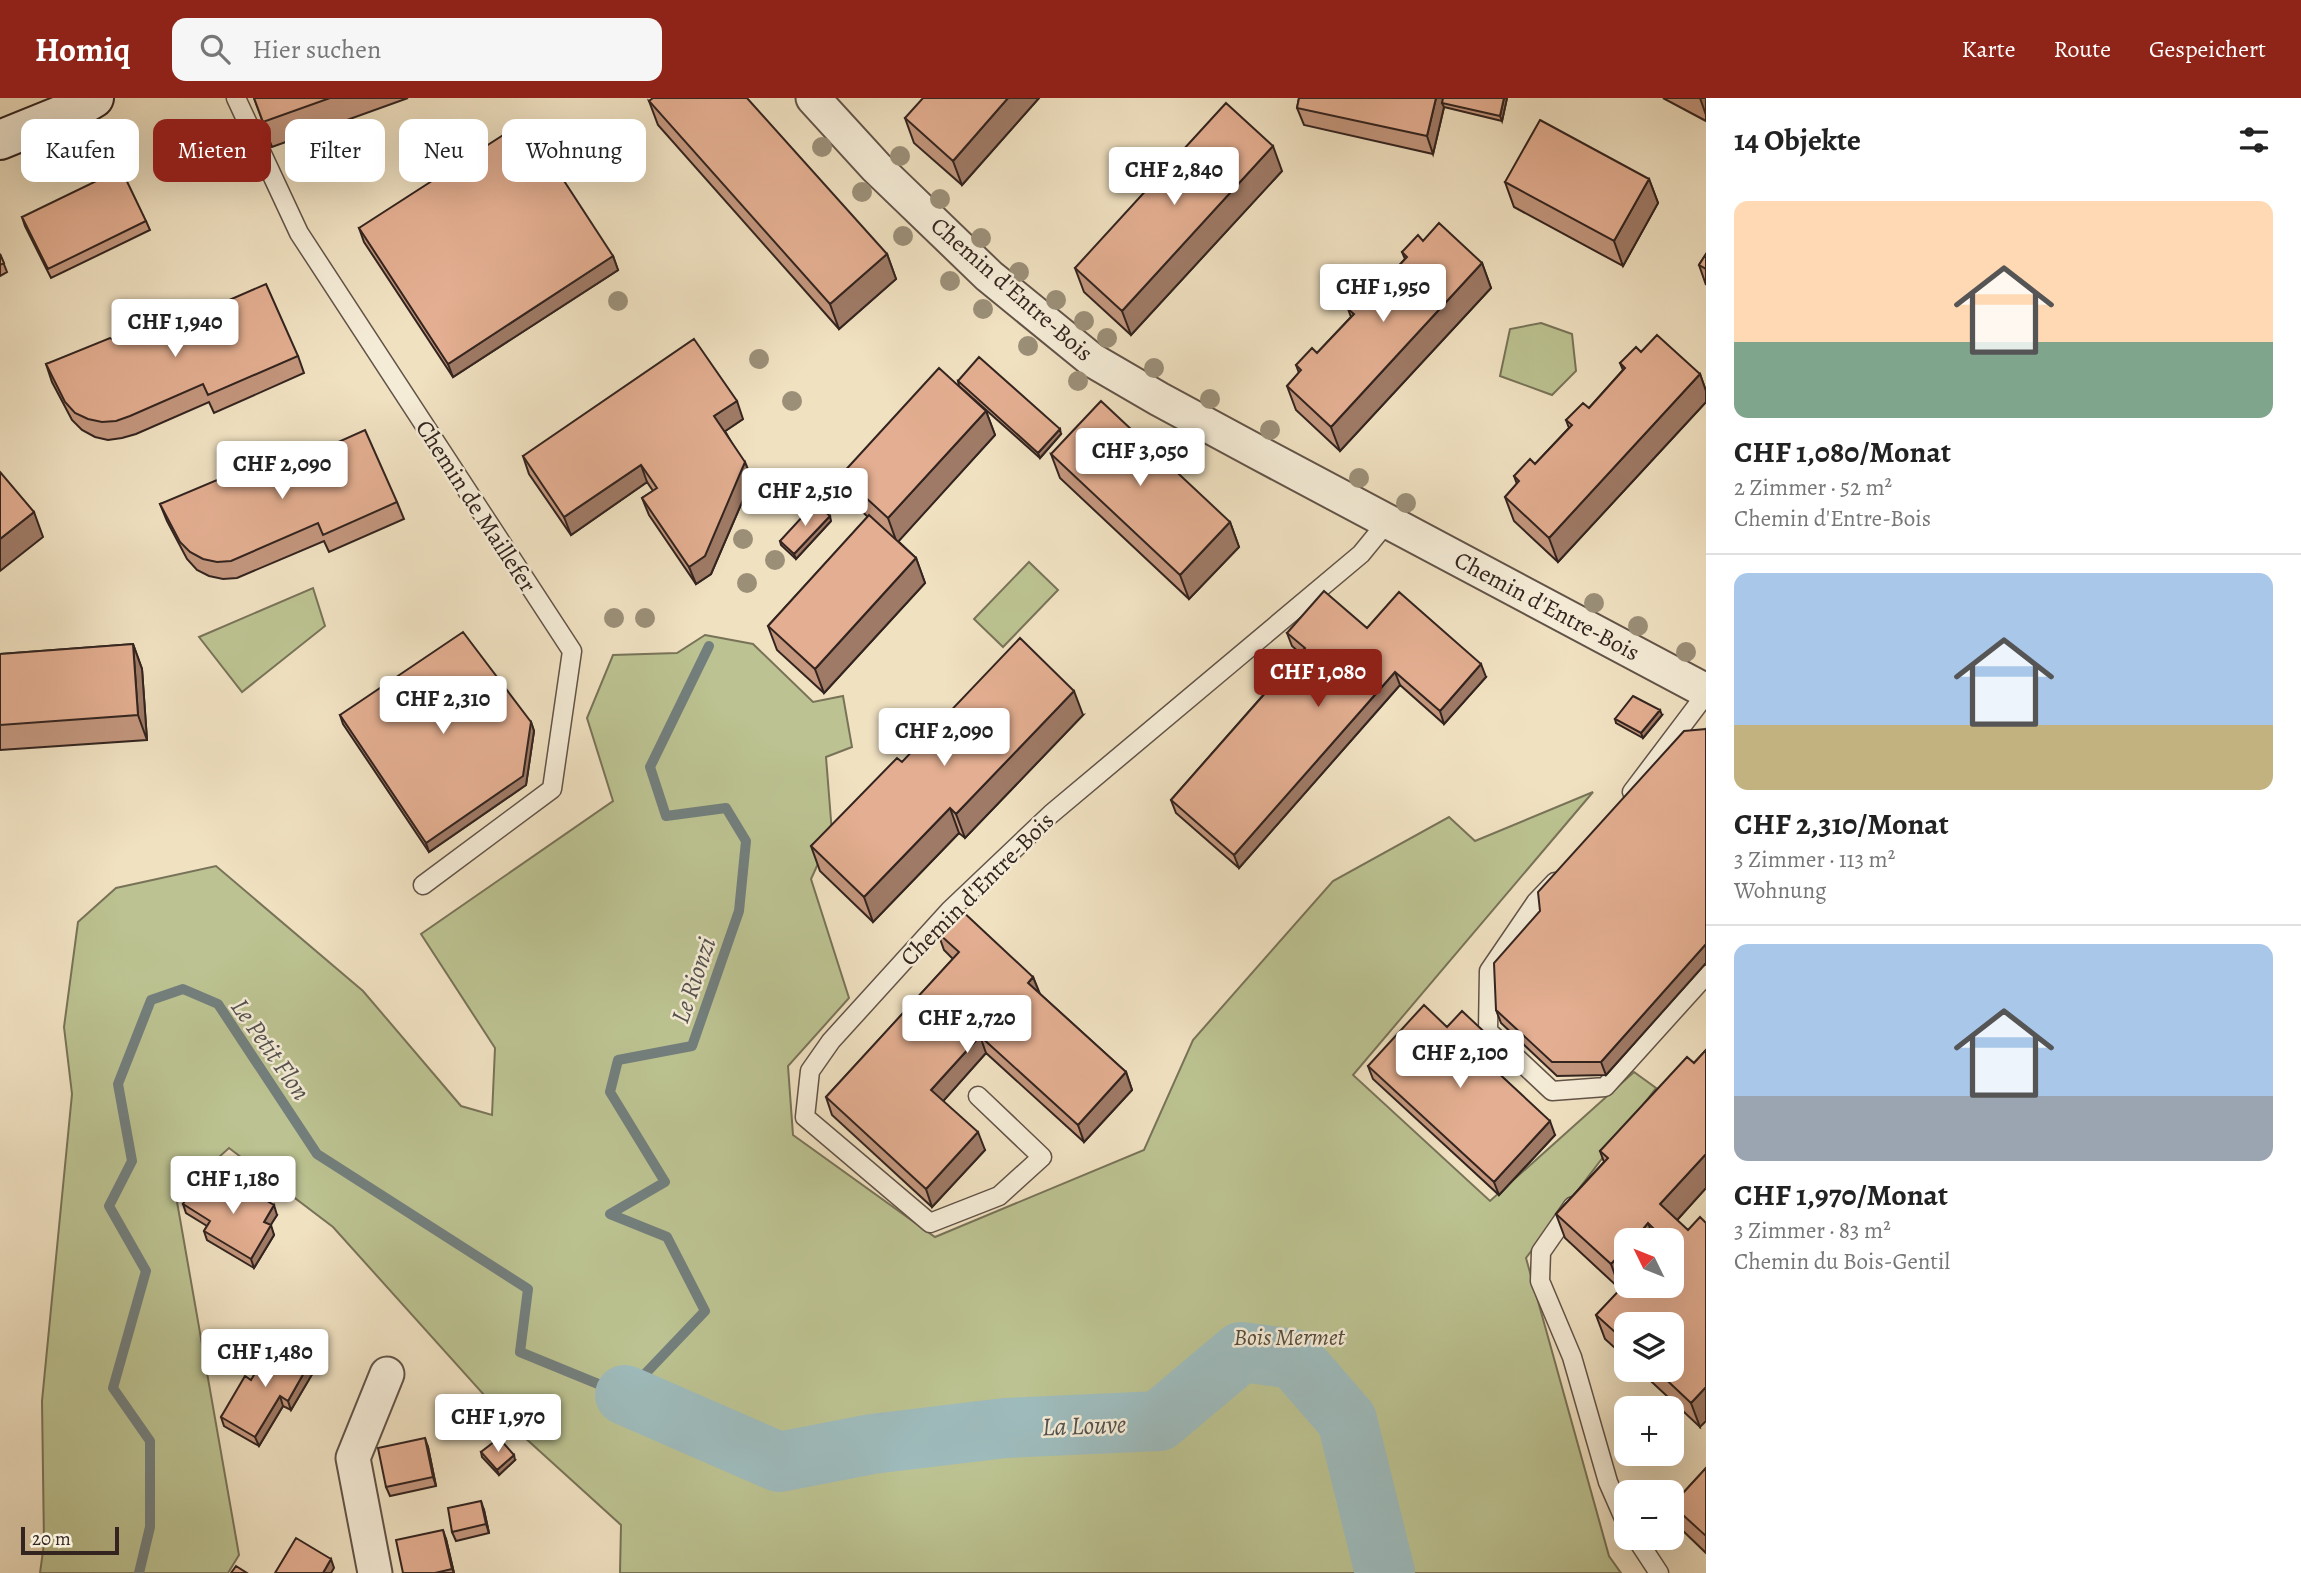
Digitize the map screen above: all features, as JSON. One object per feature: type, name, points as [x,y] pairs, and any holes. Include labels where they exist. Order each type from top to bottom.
[{"type":"street","points":[[0,140],[74,110],[94,98]]},
{"type":"street","name":"Chemin d'Entre-Bois","points":[[813,98],[876,167],[989,276],[1076,349],[1159,399],[1706,693]]},
{"type":"street","points":[[375,1573],[353,1458],[387,1374]]},
{"type":"lane","name":"Chemin de Maillefer","points":[[236,98],[299,233],[572,651],[552,789],[424,885]]},
{"type":"lane","name":"Chemin d'Entre-Bois","points":[[978,1096],[1042,1157],[999,1196],[930,1223],[805,1117],[810,1071],[831,1041],[950,911],[1051,814],[1361,554],[1388,521]]},
{"type":"lane","name":"Chemin d'Entre-Bois","points":[[1620,808],[1706,693]]},
{"type":"lane","points":[[1570,866],[1536,902],[1489,971],[1488,1031],[1552,1091],[1605,1087],[1706,975]]},
{"type":"lane","points":[[1583,1195],[1565,1214],[1541,1252],[1540,1280],[1572,1357],[1614,1496]]},
{"type":"lane","points":[[1644,1550],[1659,1573]]},
{"type":"green space","points":[[1541,323],[1572,334],[1576,371],[1552,395],[1500,376],[1510,329]]},
{"type":"green space","points":[[1029,562],[1058,590],[1003,647],[974,619]]},
{"type":"green space","points":[[313,588],[325,626],[242,692],[199,637]]},
{"type":"green space","name":"Bois Mermet","points":[[705,635],[753,644],[813,702],[843,696],[852,747],[826,757],[832,833],[811,879],[849,998],[788,1066],[793,1135],[935,1237],[1144,1150],[1193,1040],[1333,881],[1449,817],[1475,841],[1593,792],[1353,1075],[1490,1201],[1634,1072],[1656,1088],[1526,1258],[1609,1556],[1621,1573],[620,1573],[621,1525],[512,1426],[333,1227],[229,1148],[176,1196],[239,1555],[228,1573],[40,1573],[44,1544],[42,1401],[72,1094],[64,1027],[78,922],[116,888],[216,866],[363,991],[461,1106],[492,1115],[495,1048],[421,934],[613,801],[587,718],[613,655],[677,653]]},
{"type":"building","points":[[254,98],[330,98],[271,119],[262,119]]},
{"type":"building","points":[[653,98],[747,98],[887,254],[830,304],[649,101]]},
{"type":"building","points":[[923,98],[1008,98],[953,161],[905,118]]},
{"type":"building","points":[[1299,98],[1436,98],[1427,136],[1297,108]]},
{"type":"building","points":[[1443,98],[1504,98],[1500,116],[1442,103]]},
{"type":"building","points":[[1226,103],[1273,146],[1122,311],[1075,268]]},
{"type":"building","points":[[1540,120],[1649,179],[1614,241],[1505,182]]},
{"type":"building","points":[[502,136],[502,182],[565,182],[613,256],[448,364],[359,228],[430,182],[488,182],[488,145]]},
{"type":"building","points":[[94,182],[127,182],[146,221],[48,269],[22,217]]},
{"type":"building","points":[[1439,223],[1482,263],[1331,427],[1287,386],[1301,370],[1296,365],[1312,348],[1317,353],[1354,314],[1348,309],[1365,292],[1370,297],[1407,257],[1402,252],[1418,235],[1423,241]]},
{"type":"building","points":[[1706,254],[1706,269],[1699,265]]},
{"type":"building","points":[[266,284],[298,356],[208,395],[203,384],[130,416],[102,422],[75,413],[65,402],[46,364],[110,338],[119,343],[168,321],[181,321]]},
{"type":"building","points":[[1657,335],[1700,374],[1549,538],[1505,497],[1519,481],[1514,476],[1530,459],[1535,464],[1572,425],[1566,420],[1583,403],[1589,408],[1625,368],[1620,363],[1636,347],[1641,352]]},
{"type":"building","points":[[694,339],[737,401],[714,416],[745,462],[705,556],[689,567],[642,498],[657,488],[641,465],[564,517],[523,456]]},
{"type":"building","points":[[979,357],[1060,429],[1038,453],[958,381]]},
{"type":"building","points":[[939,368],[986,411],[888,518],[841,475]]},
{"type":"building","points":[[1101,401],[1230,522],[1180,575],[1051,454]]},
{"type":"building","points":[[365,430],[397,502],[323,535],[318,523],[231,561],[217,562],[190,552],[180,542],[160,504],[224,477],[234,482],[282,460],[296,461]]},
{"type":"building","points":[[0,472],[34,512],[0,539]]},
{"type":"building","points":[[815,503],[830,516],[794,554],[780,541]]},
{"type":"building","points":[[869,515],[916,558],[815,669],[768,626]]},
{"type":"building","points":[[1324,591],[1367,628],[1399,592],[1481,664],[1440,711],[1395,672],[1234,855],[1171,800],[1305,648],[1287,633]]},
{"type":"building","points":[[463,632],[531,722],[523,776],[426,843],[340,715]]},
{"type":"building","points":[[1020,638],[1074,691],[956,814],[950,808],[864,897],[811,846],[897,758],[902,762]]},
{"type":"building","points":[[133,644],[138,715],[0,725],[0,654]]},
{"type":"building","points":[[1633,696],[1660,710],[1641,733],[1615,719]]},
{"type":"building","points":[[1706,729],[1706,944],[1601,1062],[1552,1062],[1496,1010],[1494,963],[1540,911],[1538,892],[1684,731]]},
{"type":"building","points":[[960,909],[1033,977],[1028,983],[1126,1072],[1078,1125],[980,1036],[931,1090],[978,1132],[926,1189],[826,1097],[959,952],[938,933]]},
{"type":"building","points":[[1424,1005],[1447,1027],[1462,1011],[1494,1041],[1480,1056],[1550,1121],[1494,1182],[1368,1066]]},
{"type":"building","points":[[1706,1050],[1706,1154],[1660,1204],[1688,1230],[1700,1217],[1706,1223],[1706,1387],[1691,1403],[1669,1382],[1684,1382],[1684,1312],[1614,1312],[1614,1331],[1596,1315],[1614,1296],[1614,1298],[1684,1298],[1684,1228],[1653,1228],[1648,1223],[1644,1228],[1614,1228],[1614,1261],[1611,1264],[1556,1214],[1608,1158],[1600,1151],[1687,1057],[1694,1063]]},
{"type":"building","points":[[233,1181],[274,1205],[264,1222],[271,1225],[251,1259],[204,1231],[210,1221],[183,1204],[196,1182],[223,1198]]},
{"type":"building","points":[[274,1341],[310,1362],[288,1401],[280,1396],[255,1437],[221,1417],[245,1376],[251,1380]]},
{"type":"building","points":[[425,1438],[433,1477],[386,1487],[378,1448]]},
{"type":"building","points":[[499,1438],[514,1455],[497,1470],[481,1452]]},
{"type":"building","points":[[1706,1468],[1706,1536],[1684,1516],[1684,1492]]},
{"type":"building","points":[[481,1501],[486,1524],[452,1532],[448,1508]]},
{"type":"building","points":[[443,1530],[452,1569],[435,1573],[403,1573],[396,1540]]},
{"type":"building","points":[[296,1538],[331,1559],[323,1573],[275,1573]]},
{"type":"building","points":[[236,1566],[247,1573],[231,1573]]},
{"type":"waterway","name":"Le Petit Flon","points":[[139,1573],[150,1527],[150,1441],[113,1388],[146,1271],[109,1206],[132,1161],[118,1084],[151,1000],[183,989],[218,1004],[317,1154],[528,1289],[520,1352],[625,1395],[705,1311],[667,1237],[610,1214],[665,1182],[610,1092],[618,1060],[692,1046],[739,911],[746,841],[726,808],[666,816],[650,767],[709,646]]},
{"type":"waterway","name":"La Louve","points":[[625,1395],[779,1462],[872,1444],[1005,1428],[1159,1421],[1241,1352],[1294,1359],[1347,1420],[1385,1573]]},
{"type":"water label","name":"Le Rionzi","points":[[693,980]]}]
